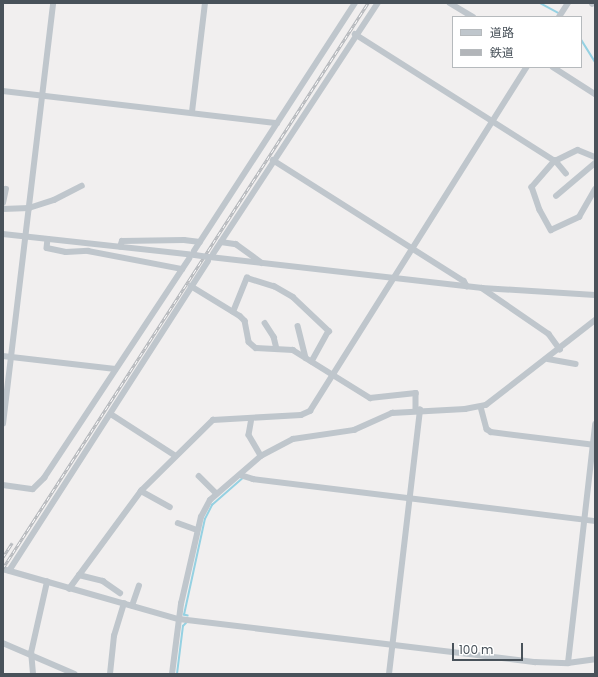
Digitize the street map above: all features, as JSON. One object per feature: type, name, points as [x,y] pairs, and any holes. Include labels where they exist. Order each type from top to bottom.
[{"type":"street","points":[[3,424],[53,3]]},
{"type":"street","points":[[192,112],[205,3]]},
{"type":"street","points":[[195,253],[200,242],[355,3]]},
{"type":"street","points":[[378,3],[356,34],[191,286],[111,414],[6,570],[179,619],[568,663],[595,659]]},
{"type":"street","points":[[450,3],[471,16]]},
{"type":"street","points":[[560,16],[567,5]]},
{"type":"street","points":[[356,34],[555,161],[566,174]]},
{"type":"street","points":[[69,589],[141,491],[213,420],[306,414],[333,375],[526,68]]},
{"type":"street","points":[[555,68],[595,94]]},
{"type":"street","points":[[3,91],[277,123]]},
{"type":"street","points":[[595,157],[578,150],[555,161],[538,178],[532,189],[551,230],[579,217],[595,189]]},
{"type":"street","points":[[273,160],[464,281],[467,286]]},
{"type":"street","points":[[556,196],[595,163]]},
{"type":"street","points":[[3,209],[29,208],[54,200],[82,186]]},
{"type":"street","points":[[3,203],[6,189]]},
{"type":"street","points":[[3,234],[120,247],[195,253],[210,257],[394,279],[482,288],[595,296]]},
{"type":"street","points":[[48,239],[47,248],[66,252],[88,251],[182,269]]},
{"type":"street","points":[[120,247],[122,241],[184,240],[200,242]]},
{"type":"street","points":[[221,242],[236,244],[263,263]]},
{"type":"street","points":[[3,485],[29,489],[36,487],[97,400],[115,369],[189,259]]},
{"type":"street","points":[[233,312],[247,278],[274,286],[293,297],[329,331],[312,362]]},
{"type":"street","points":[[191,286],[245,321],[249,342],[252,346],[259,349],[293,350],[370,398],[416,393],[418,411],[410,498],[389,674]]},
{"type":"street","points":[[482,288],[549,334],[560,349]]},
{"type":"street","points":[[172,674],[179,619],[197,530],[208,504],[217,494],[261,456],[299,437],[354,430],[386,415],[418,411],[481,407],[490,403],[548,359],[595,320]]},
{"type":"street","points":[[265,323],[274,337],[277,349]]},
{"type":"street","points":[[298,326],[306,358]]},
{"type":"street","points":[[3,356],[115,369]]},
{"type":"street","points":[[548,359],[576,364]]},
{"type":"street","points":[[481,407],[487,429],[492,432],[594,445]]},
{"type":"street","points":[[111,414],[176,456]]},
{"type":"street","points":[[252,418],[249,435],[261,456]]},
{"type":"street","points":[[568,663],[594,445],[595,425]]},
{"type":"street","points":[[240,475],[249,479],[595,521]]},
{"type":"street","points":[[199,476],[217,494]]},
{"type":"street","points":[[141,491],[170,508]]},
{"type":"street","points":[[178,523],[197,530]]},
{"type":"street","points":[[79,575],[103,581],[120,592]]},
{"type":"street","points":[[33,674],[30,654],[47,582]]},
{"type":"street","points":[[132,606],[139,586]]},
{"type":"street","points":[[110,674],[114,636],[124,604]]},
{"type":"street","points":[[3,643],[75,674]]},
{"type":"waterway","points":[[540,3],[559,13]]},
{"type":"waterway","points":[[582,41],[595,61]]},
{"type":"waterway","points":[[188,616],[184,615],[205,519],[212,505],[244,477]]},
{"type":"waterway","points":[[177,674],[183,626],[187,622]]},
{"type":"railway","points":[[3,568],[368,3]]},
{"type":"railway","points":[[3,557],[12,543]]}]
